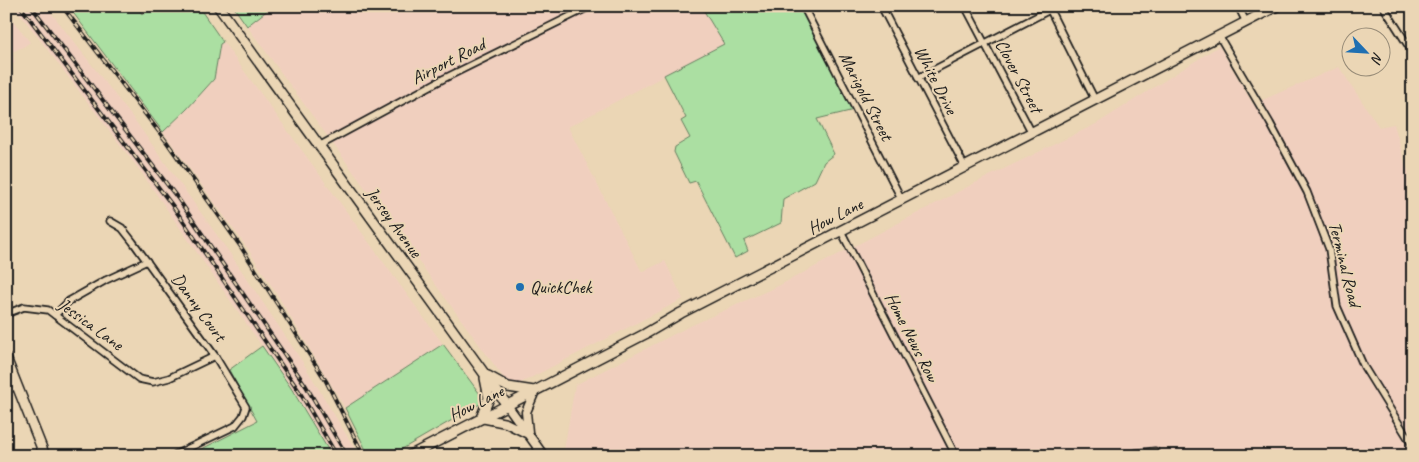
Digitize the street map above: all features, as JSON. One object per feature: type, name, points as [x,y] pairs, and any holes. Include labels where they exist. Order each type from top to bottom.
[{"type":"main road","name":"Jersey Avenue","points":[[218,6],[507,405]]},
{"type":"main road","name":"How Lane","points":[[409,456],[1277,6]]},
{"type":"main road","points":[[6,358],[45,456]]},
{"type":"main road","points":[[484,373],[508,387],[535,391]]},
{"type":"main road","points":[[481,418],[489,398],[484,373]]},
{"type":"street","name":"Airport Road","points":[[319,146],[443,79],[591,6]]},
{"type":"street","name":"Marigold Street","points":[[803,6],[902,200]]},
{"type":"street","name":"White Drive","points":[[882,6],[965,167]]},
{"type":"street","name":"Clover Street","points":[[965,6],[1032,132]]},
{"type":"street","points":[[918,78],[985,44],[1049,8],[1058,6]]},
{"type":"street","points":[[1238,6],[1246,22]]},
{"type":"street","points":[[1383,6],[1413,53]]},
{"type":"street","points":[[1049,8],[1095,100]]},
{"type":"street","name":"Terminal Road","points":[[1218,36],[1270,123],[1307,192],[1330,249],[1337,306],[1364,367],[1413,446]]},
{"type":"street","name":"Danny Court","points":[[110,221],[122,228],[147,261],[215,356],[246,407],[243,416],[235,426],[172,456]]},
{"type":"street","name":"Home News Row","points":[[841,231],[956,456]]},
{"type":"street","points":[[55,315],[69,300],[147,261]]},
{"type":"street","name":"Jessica Lane","points":[[6,314],[24,307],[48,310],[139,379],[153,382],[169,378],[215,356]]},
{"type":"street","points":[[6,391],[17,385]]},
{"type":"street","points":[[529,434],[526,412],[535,391]]},
{"type":"street","name":"Jersey Avenue","points":[[507,405],[544,456]]},
{"type":"street","points":[[481,418],[506,422],[529,434]]},
{"type":"street","points":[[1131,456],[1136,453],[1154,452]]},
{"type":"shaded area","points":[[14,6],[46,6],[133,118],[229,252],[302,361],[359,456],[332,456],[291,388],[141,172]]},
{"type":"shaded area","points":[[273,6],[701,6],[724,44],[568,127],[642,272],[665,261],[683,299],[511,388],[247,26]]},
{"type":"shaded area","points":[[6,12],[30,42],[12,52],[15,63],[6,67]]},
{"type":"shaded area","points":[[223,42],[443,344],[345,408],[248,249],[163,132],[214,79],[220,44]]},
{"type":"shaded area","points":[[1219,46],[1253,104],[1339,67],[1342,72],[1342,78],[1346,78],[1379,127],[1394,124],[1406,167],[1413,177],[1413,319],[1410,323],[1413,329],[1413,456],[563,456],[575,385],[686,328],[780,285],[973,184],[1098,123]]},
{"type":"green space","points":[[68,6],[137,6],[142,14],[157,6],[198,6],[223,42],[220,44],[214,79],[163,132]]},
{"type":"green space","points":[[233,6],[273,6],[247,26]]},
{"type":"green space","points":[[701,6],[803,6],[854,110],[817,119],[834,154],[824,162],[815,181],[783,199],[781,223],[744,241],[748,251],[735,258],[696,181],[689,183],[674,152],[675,147],[690,138],[681,121],[686,118],[664,75],[724,44]]},
{"type":"green space","points":[[443,344],[485,401],[390,456],[369,456],[345,408]]},
{"type":"green space","points":[[262,346],[291,388],[332,456],[188,456],[257,421],[229,370]]},
{"type":"railway","points":[[20,6],[172,205],[299,391],[337,456]]},
{"type":"railway","points":[[31,6],[179,200],[306,386],[347,456]]},
{"type":"railway","points":[[62,6],[166,141],[241,247],[326,381],[364,456]]},
{"type":"place","name":"QuickChek","points":[[520,287]]}]
